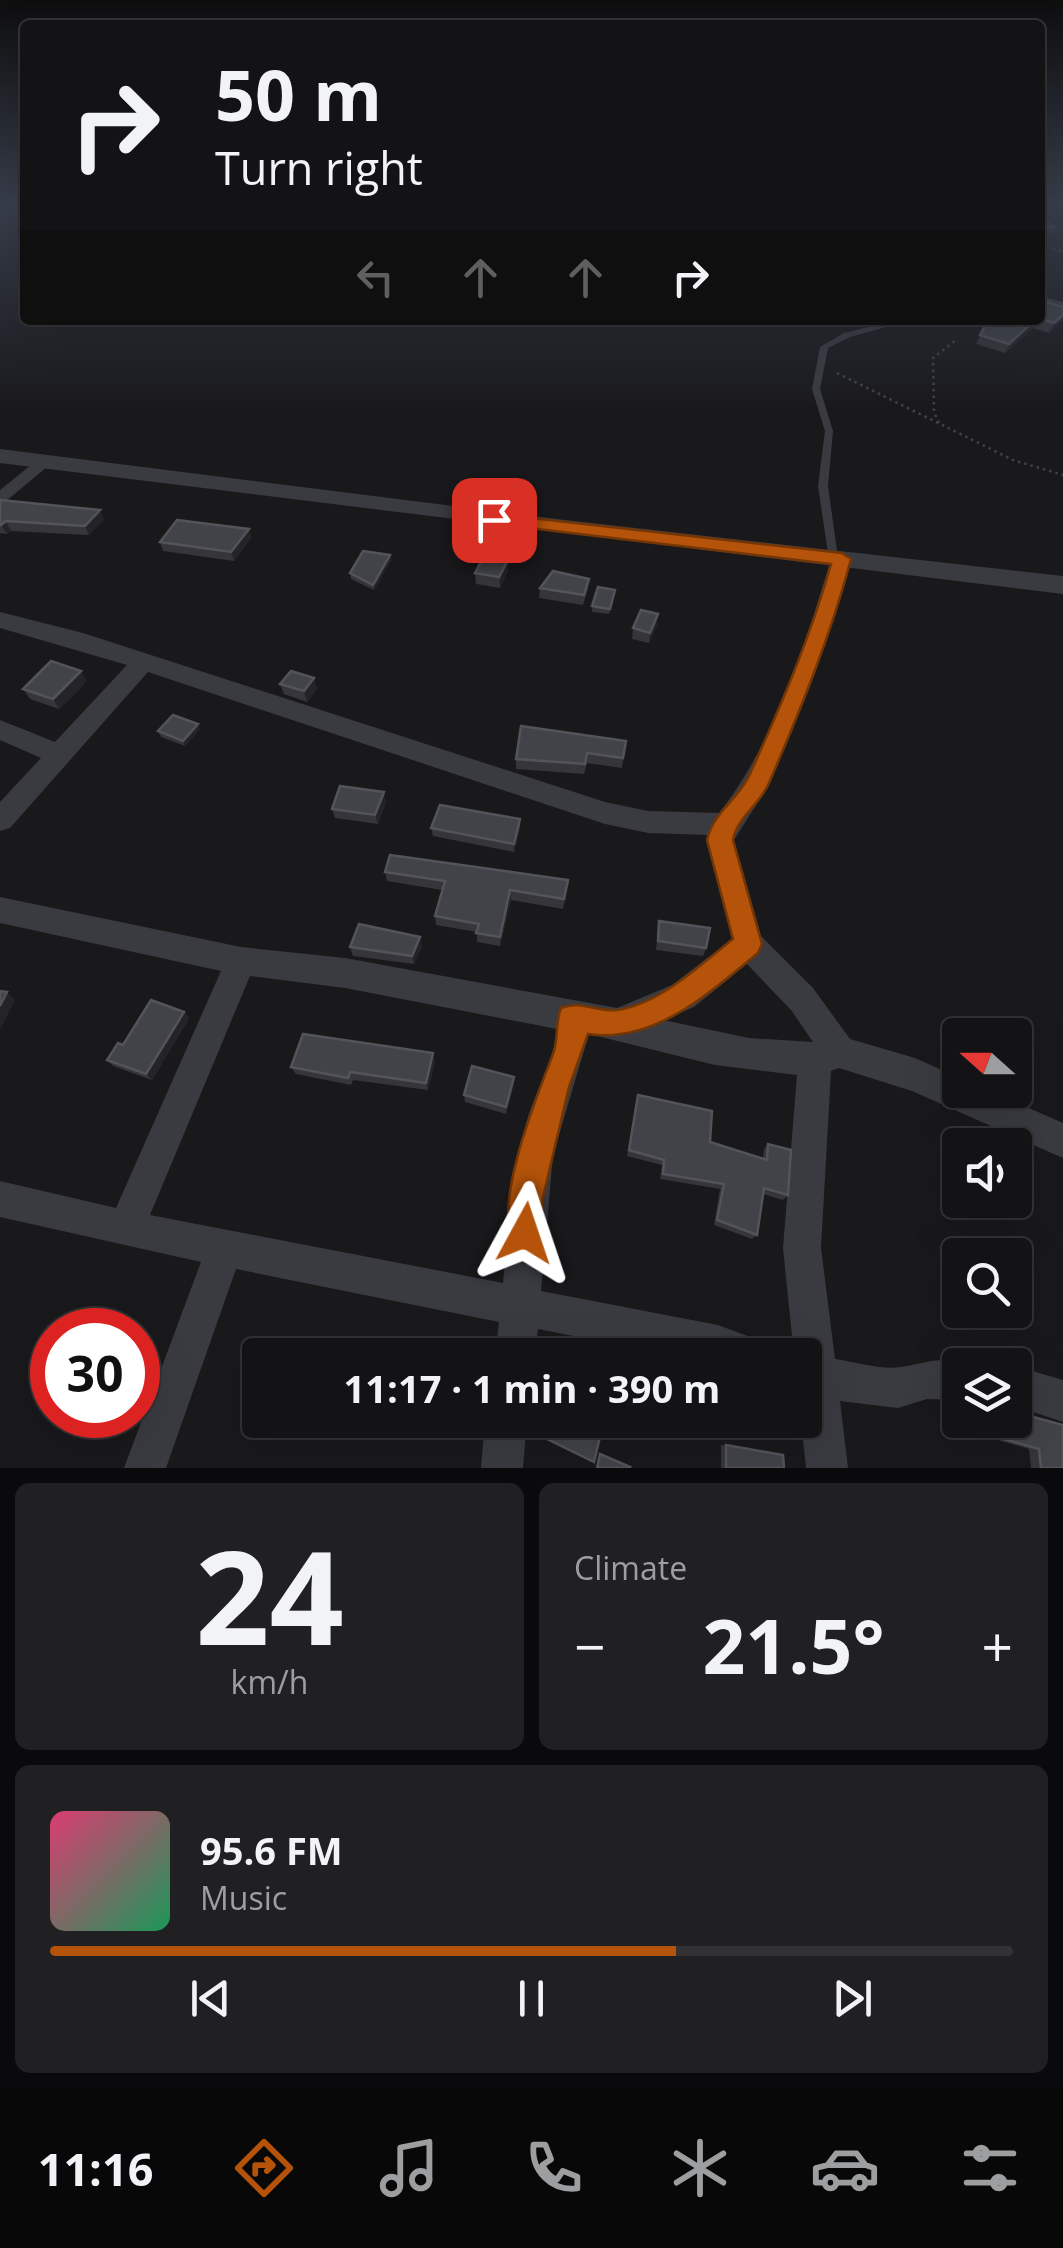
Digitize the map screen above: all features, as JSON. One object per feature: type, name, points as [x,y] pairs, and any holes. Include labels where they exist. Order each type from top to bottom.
[{"type":"street","points":[[0,456],[1063,585]]},
{"type":"street","points":[[0,500],[41,462]]},
{"type":"street","points":[[808,1338],[802,1248],[828,1056],[802,999],[748,944],[720,840],[723,824],[756,786],[830,601],[837,558]]},
{"type":"street","points":[[4,627],[142,664],[605,813],[648,822],[723,824]]},
{"type":"street","points":[[0,820],[142,664]]},
{"type":"street","points":[[0,729],[59,754]]},
{"type":"street","points":[[0,910],[241,960],[346,973],[522,1004],[773,1059],[828,1056],[916,1075],[1063,1141]]},
{"type":"street","points":[[616,1024],[683,996],[748,944]]},
{"type":"street","points":[[126,1229],[241,960]]},
{"type":"street","points":[[517,1338],[527,1197],[554,1086],[568,1055],[574,1030],[572,1018]]},
{"type":"street","points":[[0,1199],[126,1229],[684,1338]]},
{"type":"street","points":[[146,1468],[225,1248]]},
{"type":"street","points":[[822,1379],[898,1388],[928,1379],[942,1379]]},
{"type":"street","points":[[1032,1392],[1063,1402]]},
{"type":"street","points":[[502,1468],[504,1438]]},
{"type":"street","points":[[822,1438],[827,1468]]},
{"type":"lane","points":[[837,558],[823,486],[829,431],[816,386],[824,366],[823,350],[829,342],[890,325]]},
{"type":"path","points":[[940,422],[934,412],[933,358],[956,340]]},
{"type":"path","points":[[824,366],[1013,460],[1063,475]]},
{"type":"building","points":[[1045,302],[1063,307],[1063,315],[1054,323],[1045,320]]},
{"type":"building","points":[[985,325],[1030,325],[1009,344],[980,335]]},
{"type":"building","points":[[0,500],[100,510],[85,526],[6,521],[0,525]]},
{"type":"building","points":[[177,520],[249,529],[231,552],[160,542]]},
{"type":"building","points":[[363,551],[390,555],[373,585],[350,573]]},
{"type":"building","points":[[484,556],[508,560],[499,577],[475,573]]},
{"type":"building","points":[[553,571],[589,579],[584,595],[540,588]]},
{"type":"building","points":[[598,587],[615,590],[610,609],[592,606]]},
{"type":"building","points":[[641,610],[658,614],[650,633],[633,628]]},
{"type":"building","points":[[51,661],[81,671],[53,699],[23,689]]},
{"type":"building","points":[[291,671],[314,678],[304,691],[280,684]]},
{"type":"building","points":[[173,715],[198,724],[183,741],[158,731]]},
{"type":"building","points":[[521,726],[626,741],[623,758],[587,753],[585,764],[516,759]]},
{"type":"building","points":[[340,786],[384,792],[375,815],[332,809]]},
{"type":"building","points":[[440,805],[520,819],[514,844],[431,828]]},
{"type":"building","points":[[390,855],[568,880],[564,899],[510,890],[500,937],[476,933],[479,924],[435,916],[445,881],[385,872]]},
{"type":"building","points":[[659,921],[710,928],[706,948],[658,941]]},
{"type":"building","points":[[359,924],[420,937],[412,956],[350,947]]},
{"type":"building","points":[[151,1000],[184,1012],[146,1074],[107,1060],[118,1043],[123,1045]]},
{"type":"building","points":[[303,1034],[433,1053],[426,1083],[350,1072],[348,1078],[291,1067]]},
{"type":"building","points":[[472,1066],[514,1077],[506,1107],[464,1095]]},
{"type":"building","points":[[638,1095],[712,1111],[710,1142],[767,1160],[768,1144],[791,1150],[788,1195],[764,1188],[757,1235],[717,1220],[724,1184],[663,1174],[664,1160],[629,1150]]},
{"type":"building","points":[[1032,1417],[1063,1425],[1063,1468],[1041,1468],[1039,1449],[1000,1438],[1032,1438]]},
{"type":"building","points":[[545,1438],[600,1438],[594,1462]]},
{"type":"building","points":[[726,1445],[783,1455],[784,1468],[726,1468]]},
{"type":"building","points":[[600,1454],[630,1467],[597,1468]]},
{"type":"route","points":[[494,520],[842,559],[814,644],[756,786],[723,824],[720,840],[748,944],[683,996],[660,1006],[616,1024],[596,1018],[572,1018],[574,1030],[568,1055],[542,1128],[527,1197],[525,1233]]}]
